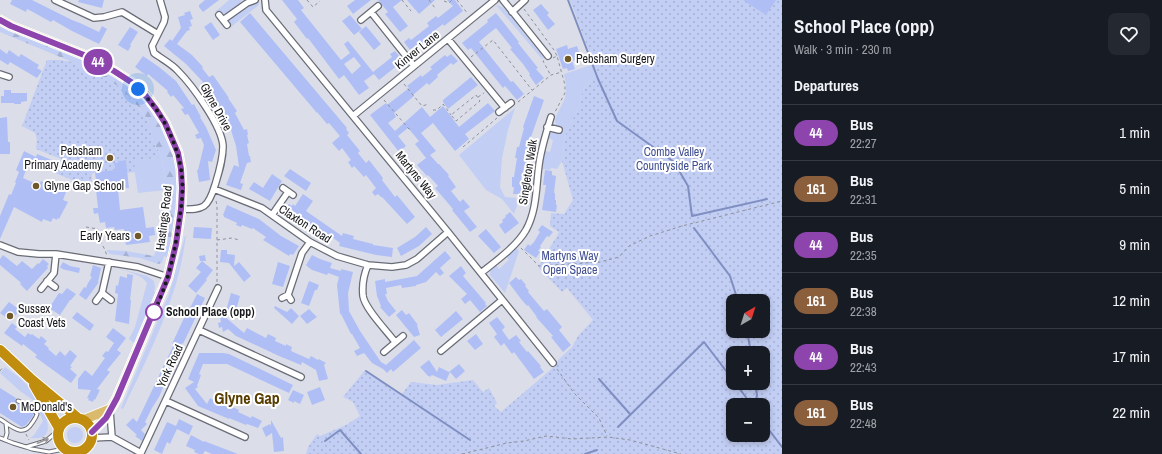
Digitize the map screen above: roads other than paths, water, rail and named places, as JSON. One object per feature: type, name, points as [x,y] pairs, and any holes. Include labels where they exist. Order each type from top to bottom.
[{"type":"highway","points":[[0,350],[30,378],[89,425],[93,454]]},
{"type":"highway","points":[[30,378],[58,430],[58,441],[66,451],[83,451],[87,447],[91,437]]},
{"type":"highway","points":[[58,430],[62,423],[67,420],[72,418],[81,419]]},
{"type":"main road","name":"Hastings Road","points":[[0,20],[11,26],[89,57],[131,82],[146,96],[156,109],[165,123],[178,153],[181,169],[181,209],[176,244],[168,277],[117,398],[106,418],[91,437]]},
{"type":"main road","points":[[81,419],[110,409]]},
{"type":"street","points":[[55,0],[94,18],[122,12],[158,34]]},
{"type":"street","name":"Glyne Drive","points":[[160,0],[165,17],[162,28],[152,46],[154,53],[177,70],[191,85],[205,106],[218,130],[223,144],[222,161],[214,189],[209,200],[204,206],[195,209],[181,209]]},
{"type":"street","points":[[227,25],[221,17],[255,0]]},
{"type":"street","name":"Martyns Way","points":[[265,0],[266,10],[553,362]]},
{"type":"street","name":"Kinver Lane","points":[[353,116],[495,0]]},
{"type":"street","points":[[503,0],[548,56]]},
{"type":"street","points":[[512,12],[523,2]]},
{"type":"street","points":[[361,20],[378,6]]},
{"type":"street","points":[[370,12],[414,66]]},
{"type":"street","points":[[448,39],[505,108]]},
{"type":"street","points":[[0,74],[9,77]]},
{"type":"street","points":[[500,114],[511,103]]},
{"type":"street","name":"Singleton Walk","points":[[481,273],[516,243],[525,231],[532,216],[536,201],[539,163],[550,117]]},
{"type":"street","name":"Singleton Walk","points":[[547,127],[559,130]]},
{"type":"street","points":[[272,215],[291,193],[283,188]]},
{"type":"street","name":"Claxton Road","points":[[214,189],[262,208],[310,242],[337,256],[368,265],[392,267],[406,265],[417,259],[448,232]]},
{"type":"street","points":[[282,298],[290,298],[302,253],[310,242]]},
{"type":"street","points":[[0,245],[18,252],[56,254],[138,267],[168,277]]},
{"type":"street","points":[[41,289],[54,273],[56,254]]},
{"type":"street","points":[[96,301],[102,293],[109,262]]},
{"type":"street","points":[[368,265],[365,272],[363,296],[368,307],[395,342]]},
{"type":"street","points":[[47,281],[56,287]]},
{"type":"street","name":"York Road","points":[[112,438],[141,453],[218,288]]},
{"type":"street","points":[[102,293],[111,300]]},
{"type":"street","points":[[441,351],[502,300]]},
{"type":"street","points":[[199,330],[301,377]]},
{"type":"street","points":[[384,352],[403,336]]},
{"type":"street","points":[[451,343],[456,349]]},
{"type":"street","points":[[166,401],[245,437]]},
{"type":"street","points":[[91,437],[112,438],[110,409]]},
{"type":"lane","points":[[0,419],[15,429],[22,431],[28,429],[36,418],[35,411],[18,401]]},
{"type":"lane","points":[[5,440],[7,433],[6,423]]},
{"type":"lane","points":[[7,433],[15,429]]},
{"type":"lane","points":[[0,438],[19,446],[26,446],[46,441],[58,430]]},
{"type":"lane","points":[[26,446],[32,450],[49,452],[66,451]]},
{"type":"waterway","points":[[568,0],[598,79],[617,121],[674,162],[688,186],[692,216],[767,199]]},
{"type":"waterway","points":[[694,228],[730,276],[736,294]]},
{"type":"waterway","points":[[748,338],[750,346]]},
{"type":"waterway","points":[[618,427],[704,342],[726,371]]},
{"type":"waterway","points":[[366,371],[470,440]]},
{"type":"waterway","points":[[599,379],[630,414]]},
{"type":"waterway","points":[[740,390],[747,398]]},
{"type":"waterway","points":[[756,390],[756,398]]},
{"type":"waterway","points":[[325,441],[340,430],[361,454]]},
{"type":"waterway","points":[[770,431],[782,447]]},
{"type":"waterway","points":[[585,454],[597,450]]},
{"type":"place","name":"Pebsham Surgery","points":[[568,59]]},
{"type":"place","name":"Pebsham Primary Academy","points":[[110,158]]},
{"type":"place","name":"Glyne Gap School","points":[[36,186]]},
{"type":"place","name":"Early Years","points":[[138,236]]},
{"type":"place","name":"School Place (opp)","points":[[154,312]]},
{"type":"place","name":"Sussex Coast Vets","points":[[10,316]]},
{"type":"place","name":"McDonald's","points":[[13,407]]},
{"type":"district","name":"Glyne Gap","points":[[247,398]]},
{"type":"park label","name":"Combe Valley Countryside Park","points":[[674,159]]},
{"type":"park label","name":"Martyns Way Open Space","points":[[570,263]]}]
